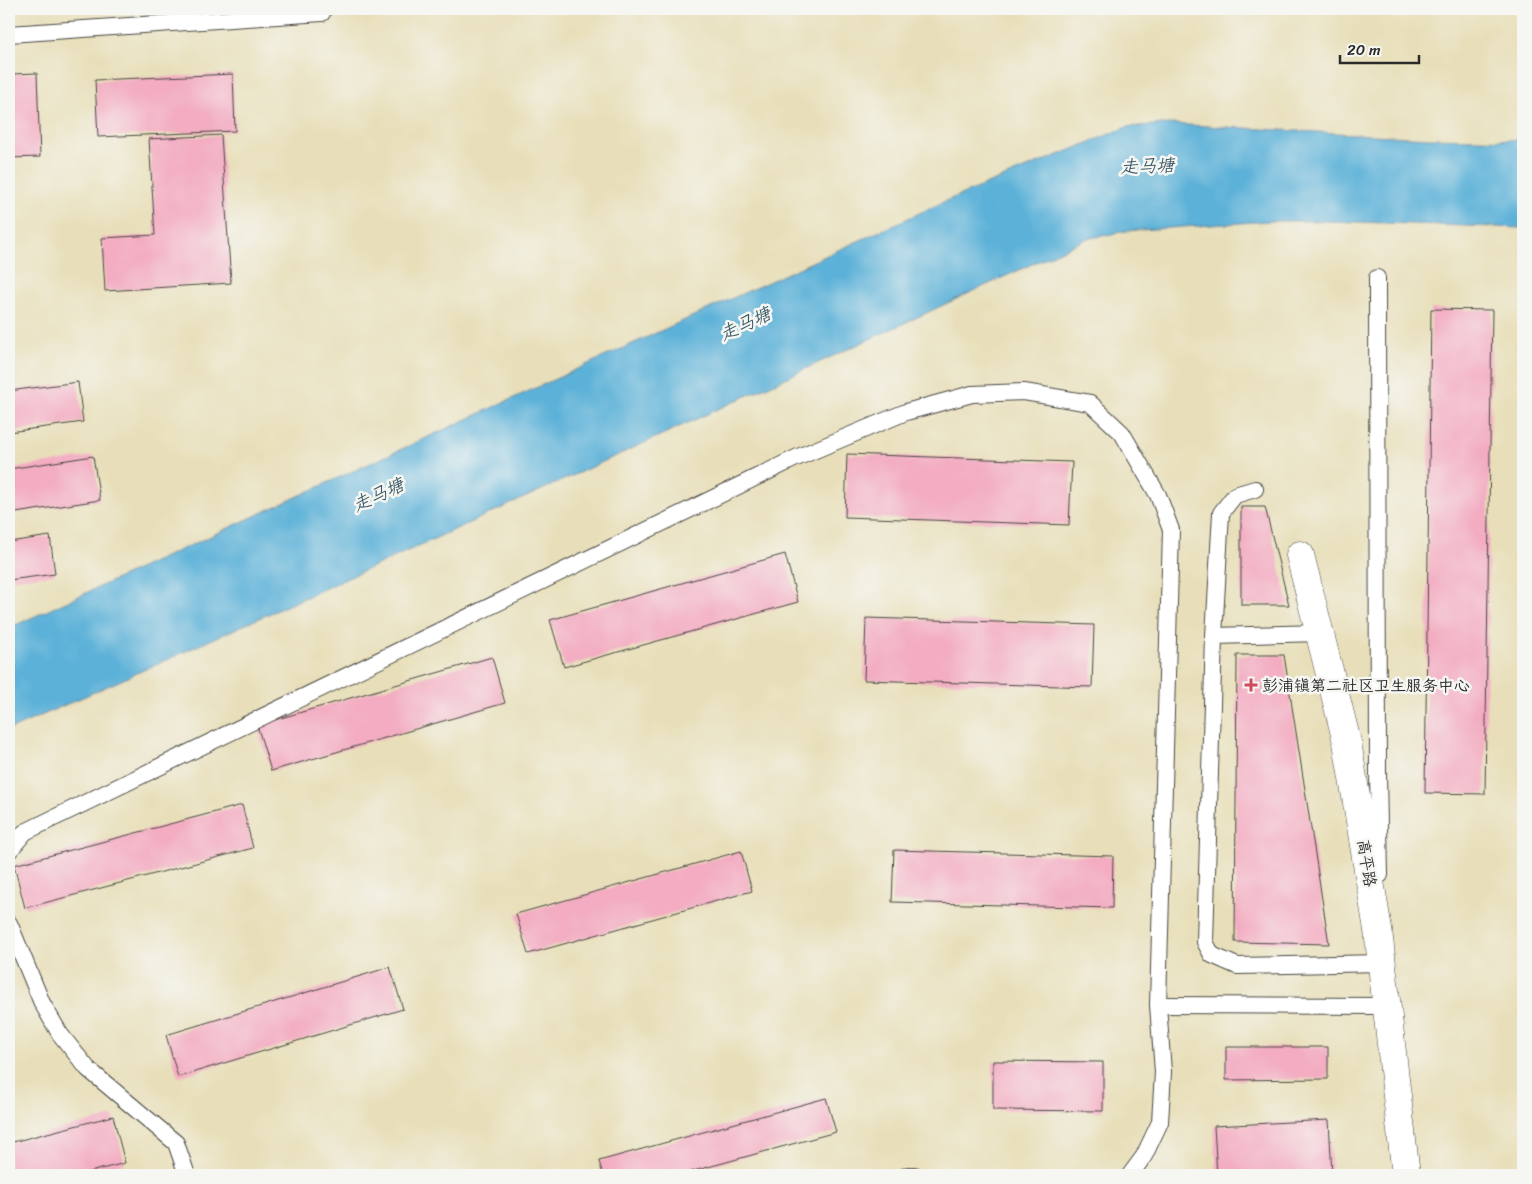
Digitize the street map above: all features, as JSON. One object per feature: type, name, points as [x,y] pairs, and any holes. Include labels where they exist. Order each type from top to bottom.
[{"type":"street","name":"高平路","points":[[1300,555],[1347,742],[1378,930],[1406,1175]]},
{"type":"lane","points":[[9,34],[322,13]]},
{"type":"lane","points":[[1254,489],[1235,495],[1221,513],[1214,636],[1205,942],[1212,955],[1237,966],[1382,963],[1378,774],[1377,278]]},
{"type":"lane","points":[[9,851],[25,832],[796,458],[906,412],[972,394],[1024,392],[1090,403],[1122,434],[1158,495],[1171,530],[1158,1005],[1163,1072],[1160,1122],[1144,1156],[1130,1175]]},
{"type":"lane","points":[[1214,636],[1320,633]]},
{"type":"lane","points":[[9,922],[42,1003],[60,1034],[88,1069],[176,1143],[187,1175]]},
{"type":"lane","points":[[1158,1005],[1387,1006]]},
{"type":"lane","points":[[908,1175],[915,1175]]},
{"type":"water","name":"走马塘","points":[[1169,124],[1428,138],[1523,140],[1523,228],[1330,221],[1269,221],[1126,231],[1086,239],[549,487],[9,730],[9,628],[948,200],[1127,127]]},
{"type":"building","points":[[37,73],[40,157],[9,158],[9,99],[13,99],[12,74]]},
{"type":"building","points":[[233,74],[235,131],[98,137],[95,80]]},
{"type":"building","points":[[221,135],[231,283],[105,291],[102,238],[155,235],[149,139]]},
{"type":"building","points":[[1431,309],[1492,310],[1485,794],[1425,793]]},
{"type":"building","points":[[78,382],[83,422],[9,432],[9,391]]},
{"type":"building","points":[[847,454],[1072,462],[1069,525],[845,517]]},
{"type":"building","points":[[93,456],[100,500],[9,514],[9,469]]},
{"type":"building","points":[[1241,507],[1265,507],[1289,605],[1241,605]]},
{"type":"building","points":[[50,536],[55,574],[9,580],[9,542]]},
{"type":"building","points":[[785,554],[798,602],[564,667],[550,620]]},
{"type":"building","points":[[866,618],[1094,625],[1092,687],[864,680]]},
{"type":"building","points":[[1237,655],[1284,655],[1329,944],[1235,942]]},
{"type":"building","points":[[492,657],[505,703],[271,771],[257,725]]},
{"type":"building","points":[[242,805],[253,848],[25,908],[14,865]]},
{"type":"building","points":[[894,850],[1113,856],[1112,908],[892,902]]},
{"type":"building","points":[[741,851],[752,891],[528,954],[516,914]]},
{"type":"building","points":[[390,967],[403,1009],[178,1077],[166,1035]]},
{"type":"building","points":[[1226,1047],[1328,1047],[1328,1079],[1226,1080]]},
{"type":"building","points":[[993,1061],[1103,1062],[1103,1111],[993,1110]]},
{"type":"building","points":[[826,1098],[836,1132],[679,1175],[603,1175],[599,1161]]},
{"type":"building","points":[[113,1116],[125,1163],[78,1175],[9,1175],[9,1143]]},
{"type":"building","points":[[1329,1120],[1332,1175],[1217,1175],[1214,1126]]},
{"type":"place","name":"彭浦镇第二社区卫生服务中心","points":[[1251,685]]}]
